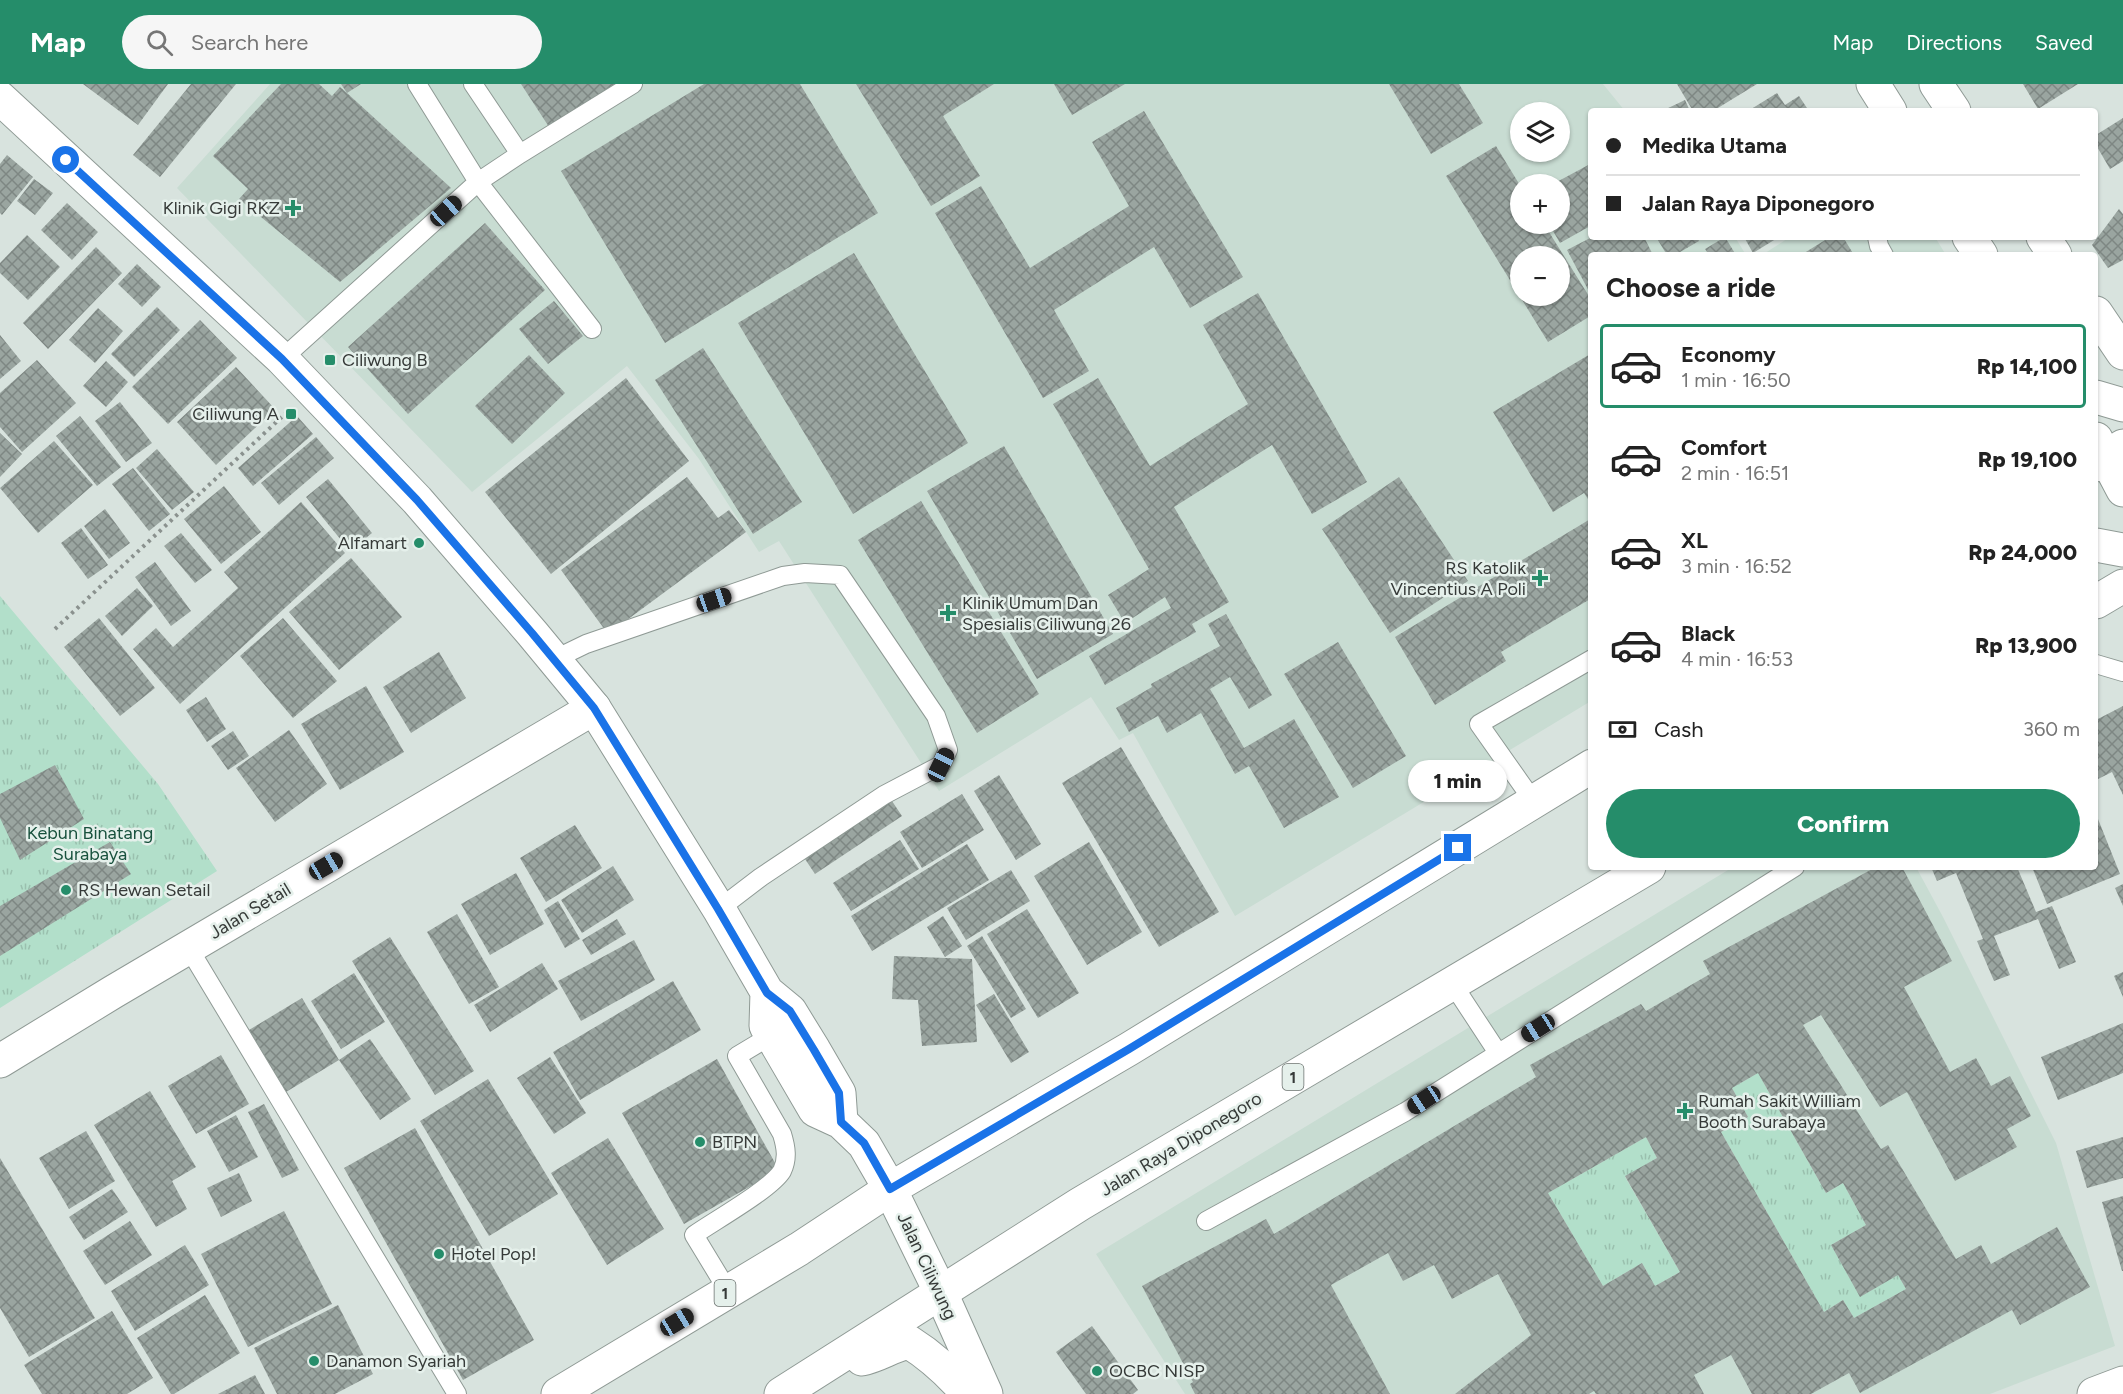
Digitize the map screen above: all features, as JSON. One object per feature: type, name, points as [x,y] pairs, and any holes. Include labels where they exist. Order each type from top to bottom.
[{"type":"main road","points":[[1874,84],[1888,108]]},
{"type":"main road","points":[[1936,84],[1952,108]]},
{"type":"main road","points":[[0,98],[282,359],[417,500],[594,708],[767,993],[790,1011],[834,1084],[839,1093],[841,1122]]},
{"type":"main road","points":[[2098,316],[2123,353]]},
{"type":"main road","points":[[2098,398],[2123,405]]},
{"type":"main road","points":[[2105,452],[2123,490]]},
{"type":"main road","points":[[2098,545],[2123,550]]},
{"type":"main road","points":[[2098,601],[2123,586]]},
{"type":"main road","name":"Jalan Setail","points":[[0,1061],[188,947],[594,708]]},
{"type":"main road","name":"1","points":[[558,1394],[799,1249],[890,1189],[1129,1049],[1588,768]]},
{"type":"main road","name":"Jalan Raya Diponegoro","points":[[781,1394],[1080,1204],[1643,870]]},
{"type":"main road","name":"Jalan Ciliwung","points":[[767,993],[766,1026],[815,1110],[841,1122],[864,1143],[890,1189],[940,1291],[986,1394]]},
{"type":"main road","points":[[826,1367],[875,1356],[893,1346],[909,1342],[930,1355],[968,1394]]},
{"type":"main road","points":[[2094,1394],[2123,1383]]},
{"type":"lane","points":[[417,84],[478,182],[592,329]]},
{"type":"lane","points":[[473,84],[520,154]]},
{"type":"lane","points":[[282,359],[478,182],[633,84]]},
{"type":"lane","points":[[553,660],[586,644],[783,576],[805,573],[840,575],[936,716],[948,750],[941,765],[884,795],[718,909]]},
{"type":"lane","points":[[1534,802],[1479,724],[1588,661]]},
{"type":"lane","points":[[2098,665],[2123,672]]},
{"type":"lane","points":[[1206,1221],[1405,1112],[1790,870]]},
{"type":"lane","points":[[188,947],[457,1394]]},
{"type":"lane","points":[[1452,983],[1498,1053]]},
{"type":"lane","points":[[728,1291],[694,1235],[770,1185],[781,1172],[786,1160],[786,1147],[782,1134],[737,1056],[772,1035]]},
{"type":"path","points":[[55,629],[311,390]]},
{"type":"shaded area","points":[[270,84],[1603,84],[1623,108],[1588,108],[1588,240],[1737,240],[1744,252],[1588,252],[1588,703],[1235,916],[1133,733],[1119,740],[1091,697],[939,791],[779,541],[759,552],[699,459],[627,366],[472,492],[177,188]]},
{"type":"shaded area","points":[[1785,240],[1937,240],[1944,252],[1767,252]]},
{"type":"shaded area","name":"Rumah Sakit William Booth Surabaya","points":[[1728,870],[1918,870],[2056,1143],[2115,1346],[1990,1394],[1185,1394],[1096,1254]]},
{"type":"green space","name":"Kebun Binatang Surabaya","points":[[0,596],[158,784],[217,871],[0,1008]]},
{"type":"green space","points":[[1758,1073],[1826,1193],[1843,1183],[1866,1225],[1831,1245],[1860,1296],[1898,1275],[1906,1289],[1854,1318],[1843,1300],[1824,1312],[1721,1132],[1748,1117],[1732,1088]]},
{"type":"green space","points":[[1646,1137],[1657,1158],[1625,1177],[1680,1272],[1655,1286],[1642,1263],[1603,1286],[1548,1193]]},
{"type":"building","points":[[83,84],[168,84],[138,125]]},
{"type":"building","points":[[191,84],[236,84],[160,177],[133,155]]},
{"type":"building","points":[[281,84],[319,84],[332,96],[340,87],[451,188],[340,282],[239,199],[248,189],[213,156]]},
{"type":"building","points":[[341,84],[361,84],[347,93]]},
{"type":"building","points":[[521,84],[622,84],[551,130]]},
{"type":"building","points":[[704,84],[800,84],[878,213],[665,343],[561,171]]},
{"type":"building","points":[[856,84],[994,84],[943,116],[980,176],[931,206]]},
{"type":"building","points":[[1054,84],[1125,84],[1072,115]]},
{"type":"building","points":[[1389,84],[1459,84],[1483,123],[1431,154]]},
{"type":"building","points":[[1677,84],[1757,84],[1718,108],[1691,108]]},
{"type":"building","points":[[2023,84],[2078,84],[2040,108],[2037,108]]},
{"type":"building","points":[[1777,93],[1785,105],[1799,96],[1807,108],[1753,108]]},
{"type":"building","points":[[1685,100],[1689,108],[1668,108]]},
{"type":"building","points":[[1144,111],[1243,277],[1190,308],[1154,247],[1054,310],[1089,371],[1043,398],[935,213],[981,186],[1030,268],[1129,206],[1092,142]]},
{"type":"building","points":[[2123,118],[2123,161],[2110,169],[2098,148],[2098,134]]},
{"type":"building","points":[[1496,146],[1513,174],[1510,174],[1510,234],[1550,234],[1558,246],[1510,246],[1510,280],[1446,176]]},
{"type":"building","points":[[7,155],[33,177],[2,215],[0,213],[0,164]]},
{"type":"building","points":[[1588,165],[1588,227],[1560,243],[1555,234],[1570,234],[1570,175]]},
{"type":"building","points":[[34,179],[53,193],[35,215],[17,201]]},
{"type":"building","points":[[67,203],[98,232],[72,260],[41,230]]},
{"type":"building","points":[[2119,209],[2123,214],[2123,260],[2108,268],[2092,245]]},
{"type":"building","points":[[485,223],[545,290],[408,414],[348,347]]},
{"type":"building","points":[[27,235],[60,267],[28,300],[0,273],[0,263]]},
{"type":"building","points":[[1588,239],[1646,240],[1652,252],[1588,252],[1588,289],[1570,256],[1570,248]]},
{"type":"building","points":[[1658,240],[1699,241],[1680,252],[1665,252]]},
{"type":"building","points":[[1720,240],[1727,240],[1734,252],[1707,252],[1705,249]]},
{"type":"building","points":[[1746,240],[1774,240],[1755,252]]},
{"type":"building","points":[[1825,240],[1845,240],[1852,252],[1806,252]]},
{"type":"building","points":[[96,247],[122,273],[48,349],[23,323]]},
{"type":"building","points":[[854,253],[968,443],[853,514],[738,323]]},
{"type":"building","points":[[137,264],[161,287],[142,307],[118,284]]},
{"type":"building","points":[[1570,266],[1588,295],[1588,317],[1548,342],[1526,306],[1570,306]]},
{"type":"building","points":[[1258,293],[1367,482],[1312,514],[1272,445],[1174,507],[1229,602],[1192,624],[1196,632],[1105,685],[1089,656],[1171,608],[1165,597],[1125,623],[1108,595],[1149,569],[1053,404],[1098,378],[1150,466],[1248,404],[1203,325]]},
{"type":"building","points":[[554,301],[583,336],[548,364],[519,329]]},
{"type":"building","points":[[157,307],[180,330],[134,377],[111,354]]},
{"type":"building","points":[[98,308],[123,331],[95,363],[69,340]]},
{"type":"building","points":[[200,320],[237,358],[168,424],[132,387]]},
{"type":"building","points":[[0,335],[21,361],[0,379]]},
{"type":"building","points":[[703,348],[802,502],[753,534],[655,380]]},
{"type":"building","points":[[529,355],[565,393],[512,444],[475,406]]},
{"type":"building","points":[[1588,355],[1588,499],[1584,493],[1553,512],[1493,412]]},
{"type":"building","points":[[37,360],[76,403],[22,452],[0,427],[0,393]]},
{"type":"building","points":[[106,361],[128,382],[106,407],[83,386]]},
{"type":"building","points":[[236,367],[275,409],[216,465],[177,422]]},
{"type":"building","points":[[626,378],[689,461],[551,574],[485,492]]},
{"type":"building","points":[[120,402],[152,443],[126,462],[95,421]]},
{"type":"building","points":[[80,416],[121,467],[97,486],[56,436]]},
{"type":"building","points":[[297,416],[313,434],[253,486],[238,468]]},
{"type":"building","points":[[0,433],[22,454],[0,477]]},
{"type":"building","points":[[316,437],[334,458],[279,505],[261,483]]},
{"type":"building","points":[[54,441],[93,485],[38,533],[0,488]]},
{"type":"building","points":[[1004,446],[1113,634],[1037,679],[927,491]]},
{"type":"building","points":[[157,449],[194,492],[172,510],[136,468]]},
{"type":"building","points":[[133,468],[170,514],[149,531],[112,484]]},
{"type":"building","points":[[687,477],[718,518],[729,510],[746,532],[608,634],[561,570]]},
{"type":"building","points":[[1399,477],[1468,581],[1390,633],[1322,529]]},
{"type":"building","points":[[328,479],[372,533],[350,551],[306,497]]},
{"type":"building","points":[[224,486],[261,532],[221,564],[184,519]]},
{"type":"building","points":[[921,501],[1039,694],[977,733],[858,540]]},
{"type":"building","points":[[301,502],[345,553],[180,704],[133,649],[156,628],[173,647],[238,588],[224,572]]},
{"type":"building","points":[[105,509],[130,543],[109,559],[84,526]]},
{"type":"building","points":[[1588,520],[1588,600],[1501,652],[1506,661],[1435,705],[1395,637]]},
{"type":"building","points":[[81,528],[108,565],[88,579],[61,543]]},
{"type":"building","points":[[181,533],[212,570],[195,583],[164,546]]},
{"type":"building","points":[[351,558],[402,617],[339,670],[289,612]]},
{"type":"building","points":[[155,562],[191,611],[171,626],[135,577]]},
{"type":"building","points":[[137,588],[153,606],[122,636],[105,616]]},
{"type":"building","points":[[1226,614],[1272,695],[1249,709],[1230,677],[1210,689],[1244,748],[1294,719],[1339,797],[1284,828],[1249,766],[1235,774],[1201,713],[1167,733],[1158,716],[1129,732],[1116,708],[1152,687],[1151,684],[1220,646],[1208,624]]},
{"type":"building","points":[[99,618],[155,688],[120,716],[64,647]]},
{"type":"building","points":[[283,618],[337,681],[293,718],[240,656]]},
{"type":"building","points":[[1338,642],[1406,756],[1353,788],[1284,674]]},
{"type":"building","points":[[439,652],[466,698],[411,733],[383,687]]},
{"type":"building","points":[[366,686],[404,752],[340,790],[301,724]]},
{"type":"building","points":[[206,697],[226,729],[207,742],[186,710]]},
{"type":"building","points":[[2123,706],[2123,795],[2112,772],[2098,779],[2098,719]]},
{"type":"building","points":[[289,730],[327,784],[275,822],[236,768]]},
{"type":"building","points":[[233,731],[249,756],[228,770],[211,746]]},
{"type":"building","points":[[1121,747],[1219,912],[1159,947],[1062,783]]},
{"type":"building","points":[[55,765],[84,819],[20,860],[0,818],[0,794]]},
{"type":"building","points":[[999,775],[1041,844],[1016,860],[974,791]]},
{"type":"building","points":[[962,794],[984,830],[922,868],[900,832]]},
{"type":"building","points":[[888,795],[902,816],[815,874],[801,853]]},
{"type":"building","points":[[2098,819],[2120,874],[2047,904],[2033,870],[2098,870]]},
{"type":"building","points":[[575,825],[602,868],[546,902],[520,858]]},
{"type":"building","points":[[900,840],[919,869],[851,911],[833,883]]},
{"type":"building","name":"RS Hewan Setail","points":[[110,842],[131,874],[0,956],[0,906]]},
{"type":"building","points":[[1089,842],[1142,932],[1087,965],[1034,876]]},
{"type":"building","points":[[967,844],[989,880],[872,951],[851,916]]},
{"type":"building","points":[[613,866],[634,900],[582,933],[561,900]]},
{"type":"building","points":[[1011,870],[1030,901],[966,940],[947,908]]},
{"type":"building","name":"Rumah Sakit William Booth Surabaya","points":[[1870,870],[1904,870],[1952,961],[1904,987],[1950,1072],[1976,1058],[1991,1086],[2010,1076],[2031,1116],[2007,1129],[2017,1147],[1955,1181],[1907,1092],[1880,1107],[1821,1015],[1803,1025],[1881,1149],[1888,1145],[1956,1259],[1981,1245],[1991,1264],[2057,1227],[2090,1287],[2020,1325],[2012,1310],[1860,1393],[1849,1373],[1811,1394],[1752,1394],[1731,1355],[1694,1375],[1704,1394],[1596,1394],[1594,1391],[1589,1394],[1455,1394],[1531,1335],[1498,1274],[1452,1299],[1434,1265],[1403,1281],[1388,1253],[1331,1285],[1390,1394],[1195,1394],[1190,1384],[1193,1382],[1142,1286],[1266,1219],[1274,1234],[1536,1077],[1530,1065],[1641,1004],[1646,1011],[1710,974],[1703,961]],"holes":[[[1758,1073],[1826,1193],[1843,1183],[1866,1225],[1831,1245],[1860,1297],[1898,1275],[1906,1289],[1854,1318],[1843,1300],[1824,1312],[1721,1132],[1748,1117],[1732,1088]],[[1646,1137],[1657,1158],[1625,1176],[1680,1272],[1655,1286],[1642,1263],[1603,1286],[1548,1193]]]},
{"type":"building","points":[[1932,870],[2018,870],[2036,912],[2052,906],[2076,962],[2059,969],[2038,919],[1994,936],[2010,975],[1994,981],[1977,941],[1983,939],[1956,873],[1937,881]]},
{"type":"building","points":[[516,873],[544,924],[490,955],[461,904]]},
{"type":"building","points":[[2123,884],[2123,906],[2115,888]]},
{"type":"building","points":[[558,901],[580,939],[565,948],[544,910]]},
{"type":"building","points":[[1027,909],[1079,993],[1038,1018],[987,934]]},
{"type":"building","points":[[457,914],[499,987],[469,1004],[427,932]]},
{"type":"building","points":[[943,916],[962,946],[945,957],[927,927]]},
{"type":"building","points":[[617,919],[626,934],[591,955],[582,940]]},
{"type":"building","points":[[982,936],[1026,1009],[1011,1018],[967,946]]},
{"type":"building","points":[[390,937],[474,1071],[435,1095],[352,961]]},
{"type":"building","points":[[634,940],[655,980],[581,1021],[558,981]]},
{"type":"building","points":[[894,956],[972,959],[977,1042],[922,1046],[918,1000],[892,999]]},
{"type":"building","points":[[542,963],[558,989],[490,1032],[474,1005]]},
{"type":"building","points":[[2123,972],[2123,997],[2114,976]]},
{"type":"building","points":[[354,973],[385,1022],[341,1049],[311,1001]]},
{"type":"building","points":[[673,981],[701,1030],[580,1100],[553,1052]]},
{"type":"building","points":[[994,994],[1029,1052],[1011,1063],[976,1005]]},
{"type":"building","points":[[302,998],[339,1060],[286,1092],[249,1030]]},
{"type":"building","points":[[2123,1023],[2123,1073],[2058,1100],[2041,1057]]},
{"type":"building","points":[[370,1039],[411,1099],[380,1120],[339,1060]]},
{"type":"building","points":[[221,1055],[249,1104],[196,1134],[168,1086]]},
{"type":"building","points":[[550,1057],[586,1113],[554,1134],[517,1078]]},
{"type":"building","name":"BTPN","points":[[717,1059],[779,1170],[684,1224],[622,1113]]},
{"type":"building","points":[[488,1079],[558,1194],[489,1236],[420,1121]]},
{"type":"building","points":[[150,1091],[196,1167],[172,1181],[187,1209],[156,1227],[94,1125]]},
{"type":"building","points":[[264,1104],[299,1170],[282,1178],[248,1112]]},
{"type":"building","points":[[236,1115],[258,1157],[229,1172],[207,1131]]},
{"type":"building","name":"Hotel Pop!","points":[[415,1128],[534,1340],[463,1380],[344,1168]]},
{"type":"building","points":[[86,1131],[115,1181],[69,1209],[39,1158]]},
{"type":"building","points":[[2123,1137],[2123,1178],[2087,1188],[2076,1151]]},
{"type":"building","points":[[608,1138],[664,1229],[607,1265],[551,1173]]},
{"type":"building","points":[[0,1158],[95,1318],[29,1357],[0,1308]]},
{"type":"building","points":[[239,1173],[252,1201],[221,1217],[207,1188]]},
{"type":"building","points":[[112,1189],[128,1212],[84,1240],[69,1217]]},
{"type":"building","points":[[2123,1196],[2123,1271],[2122,1271],[2102,1202]]},
{"type":"building","points":[[284,1211],[332,1304],[248,1347],[201,1254]]},
{"type":"building","points":[[130,1221],[152,1255],[105,1285],[83,1251]]},
{"type":"building","points":[[185,1245],[209,1285],[135,1331],[111,1291]]},
{"type":"building","points":[[205,1295],[240,1353],[171,1394],[137,1338]]},
{"type":"building","name":"Danamon Syariah","points":[[338,1305],[373,1374],[335,1394],[277,1394],[254,1348]]},
{"type":"building","points":[[112,1311],[153,1378],[127,1394],[42,1394],[24,1365]]},
{"type":"building","name":"OCBC NISP","points":[[1092,1326],[1138,1390],[1133,1394],[1086,1394],[1056,1352]]},
{"type":"building","points":[[255,1375],[265,1394],[218,1394]]},
{"type":"place","name":"Klinik Gigi RKZ","points":[[293,208]]},
{"type":"place","name":"Ciliwung B","points":[[330,360]]},
{"type":"place","name":"Ciliwung A","points":[[291,414]]},
{"type":"place","name":"Alfamart","points":[[419,543]]},
{"type":"place","name":"RS Katolik Vincentius A Poli","points":[[1540,578]]},
{"type":"place","name":"Klinik Umum Dan Spesialis Ciliwung 26","points":[[948,613]]},
{"type":"place","name":"RS Hewan Setail","points":[[66,890]]},
{"type":"place","name":"Rumah Sakit William Booth Surabaya","points":[[1685,1111]]},
{"type":"place","name":"BTPN","points":[[700,1142]]},
{"type":"place","name":"Hotel Pop!","points":[[439,1254]]},
{"type":"place","name":"Danamon Syariah","points":[[314,1361]]},
{"type":"place","name":"OCBC NISP","points":[[1097,1371]]},
{"type":"route","points":[[66,160],[282,359],[417,500],[594,708],[767,993],[790,1011],[839,1093],[841,1122],[864,1143],[890,1189],[1129,1049],[1458,848]]}]
